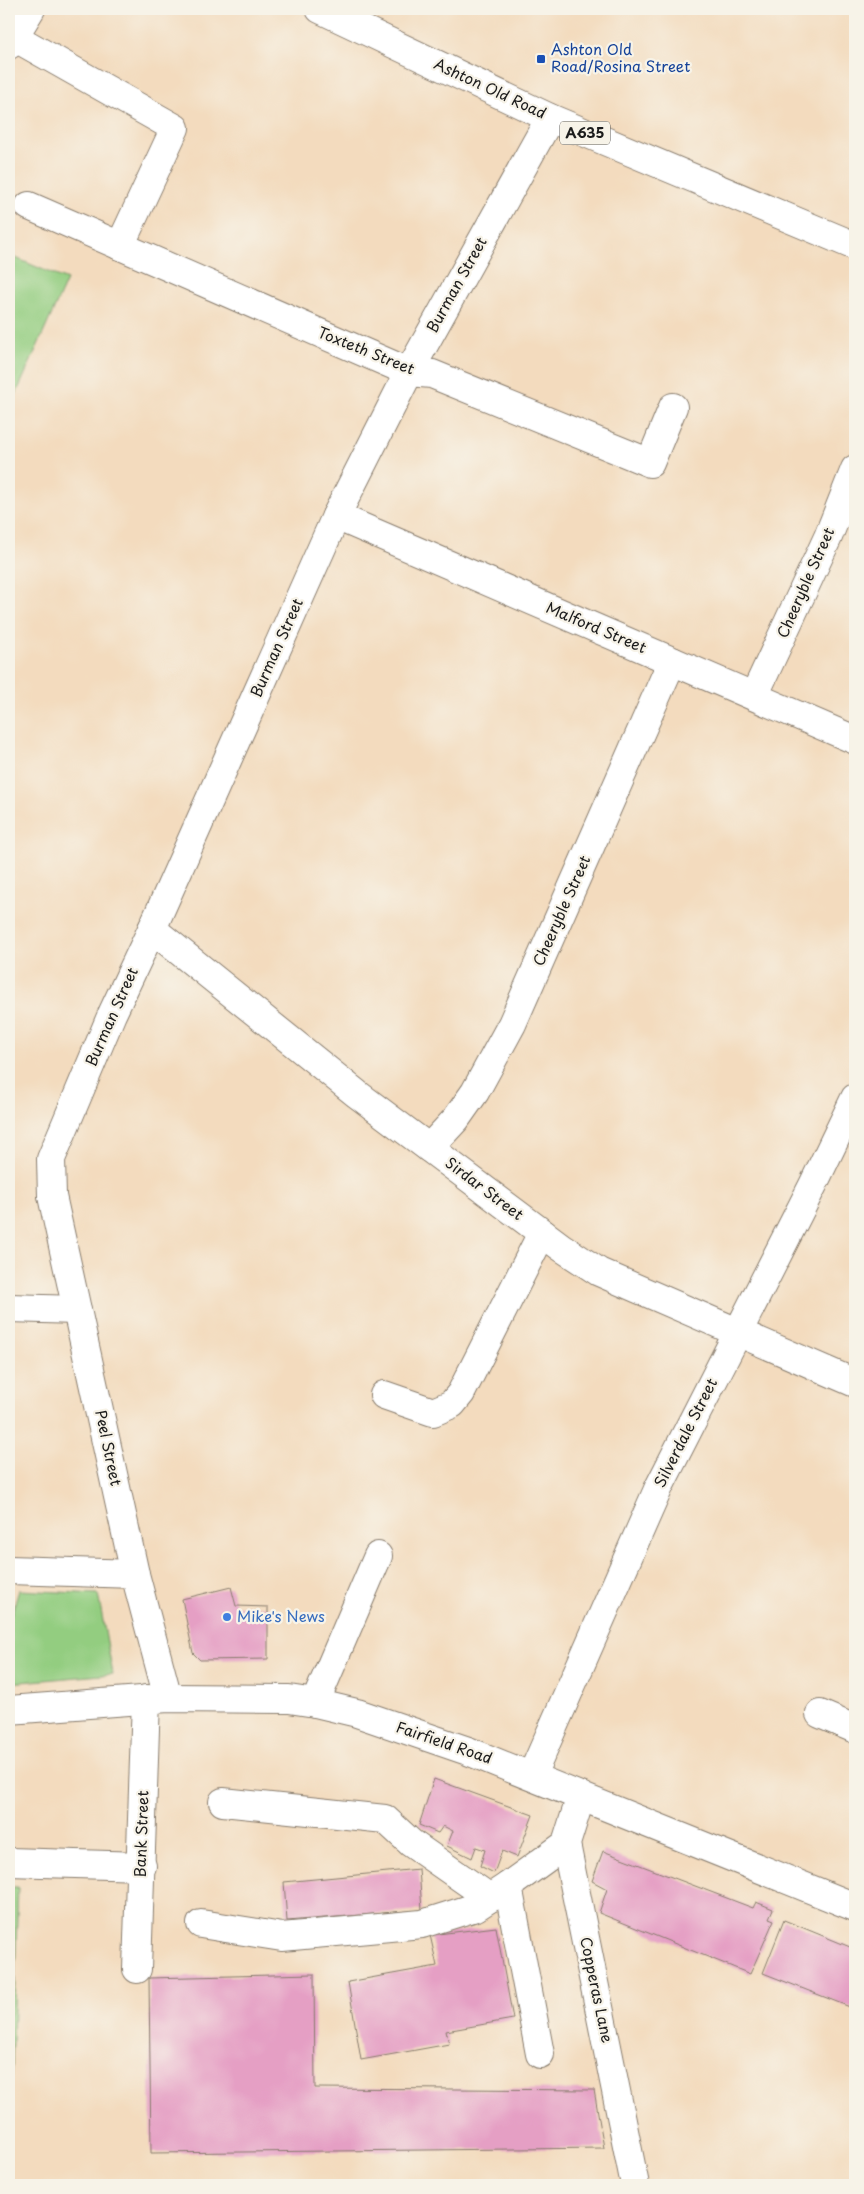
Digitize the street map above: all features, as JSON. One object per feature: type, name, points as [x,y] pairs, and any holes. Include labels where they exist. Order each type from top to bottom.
[{"type":"main road","points":[[31,9],[11,41],[175,128],[120,246]]},
{"type":"main road","name":"Ashton Old Road","points":[[320,9],[550,118],[855,246]]},
{"type":"main road","name":"Burman Street","points":[[52,1196],[50,1159],[112,1014],[152,929],[336,516],[409,372],[550,118]]},
{"type":"main road","name":"Toxteth Street","points":[[29,206],[409,372],[432,374],[650,463],[673,407]]},
{"type":"main road","name":"Cheeryble Street","points":[[754,696],[828,538],[855,469]]},
{"type":"main road","name":"Malford Street","points":[[336,516],[855,740]]},
{"type":"main road","name":"Cheeryble Street","points":[[429,1148],[456,1119],[475,1092],[512,1024],[672,661]]},
{"type":"main road","name":"Sirdar Street","points":[[152,929],[357,1094],[542,1233],[599,1272],[737,1333],[855,1382]]},
{"type":"main road","name":"Silverdale Street","points":[[532,1775],[658,1487],[813,1185],[855,1098]]},
{"type":"main road","name":"Peel Street","points":[[52,1196],[135,1574],[157,1699]]},
{"type":"main road","points":[[384,1395],[433,1412],[452,1404],[461,1393],[542,1233]]},
{"type":"main road","points":[[9,1308],[77,1310]]},
{"type":"main road","points":[[315,1703],[378,1556]]},
{"type":"main road","points":[[9,1570],[135,1574]]},
{"type":"main road","name":"Fairfield Road","points":[[9,1710],[157,1699],[289,1699],[315,1703],[357,1713],[532,1775],[855,1907]]},
{"type":"main road","name":"Bank Street","points":[[136,1969],[142,1866],[157,1699]]},
{"type":"main road","points":[[820,1714],[855,1729]]},
{"type":"main road","name":"Copperas Lane","points":[[581,1796],[566,1844],[635,2185]]},
{"type":"main road","points":[[223,1802],[385,1820],[412,1843],[499,1892],[540,2054]]},
{"type":"main road","points":[[201,1924],[282,1936],[422,1924],[476,1907],[566,1844]]},
{"type":"main road","points":[[9,1862],[142,1866]]},
{"type":"green space","points":[[9,255],[67,280],[9,410]]},
{"type":"green space","points":[[19,1590],[98,1594],[113,1674],[9,1683],[9,1618]]},
{"type":"green space","points":[[9,1887],[18,1887],[9,2162]]},
{"type":"building","name":"Mike's News","points":[[231,1587],[236,1606],[268,1607],[268,1659],[200,1660],[193,1653],[182,1599]]},
{"type":"building","points":[[434,1779],[533,1815],[517,1857],[502,1851],[494,1873],[480,1866],[485,1850],[476,1847],[472,1858],[447,1846],[453,1831],[443,1826],[438,1833],[419,1825]]},
{"type":"building","points":[[603,1851],[753,1908],[756,1902],[773,1909],[769,1918],[774,1920],[750,1974],[599,1913],[607,1889],[592,1881]]},
{"type":"building","points":[[419,1869],[422,1910],[287,1921],[284,1882]]},
{"type":"building","points":[[784,1920],[855,1949],[855,2009],[763,1973]]},
{"type":"building","points":[[496,1927],[513,2019],[446,2031],[449,2044],[361,2060],[348,1982],[437,1966],[430,1935]]},
{"type":"building","points":[[314,1974],[315,2088],[594,2090],[604,2148],[151,2153],[149,1978]]},
{"type":"place","name":"Ashton Old Road/Rosina Street","points":[[541,59]]},
{"type":"place","name":"Mike's News","points":[[227,1617]]}]
